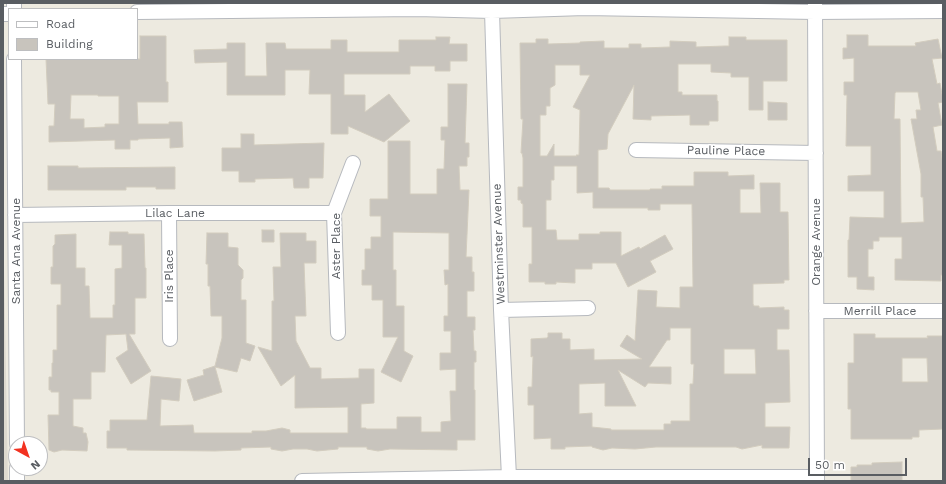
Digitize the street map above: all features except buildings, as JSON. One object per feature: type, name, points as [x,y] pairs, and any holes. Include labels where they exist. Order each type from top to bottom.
[{"type":"street","points":[[138,12],[417,6],[492,11],[584,6],[815,7],[943,11]]},
{"type":"street","name":"Orange Avenue","points":[[815,7],[817,479]]},
{"type":"street","name":"Westminster Avenue","points":[[492,11],[501,310],[509,477]]},
{"type":"street","name":"Santa Ana Avenue","points":[[14,60],[17,436]]},
{"type":"street","name":"Pauline Place","points":[[636,150],[816,153]]},
{"type":"street","name":"Aster Place","points":[[338,333],[334,213],[353,162]]},
{"type":"street","name":"Iris Place","points":[[169,213],[170,339]]},
{"type":"street","name":"Lilac Lane","points":[[16,215],[334,213]]},
{"type":"street","points":[[501,310],[588,308]]},
{"type":"street","name":"Merrill Place","points":[[816,311],[943,311]]},
{"type":"street","points":[[302,481],[509,477],[817,479]]},
{"type":"shaded area","points":[[3,211],[8,481],[3,481]]}]
